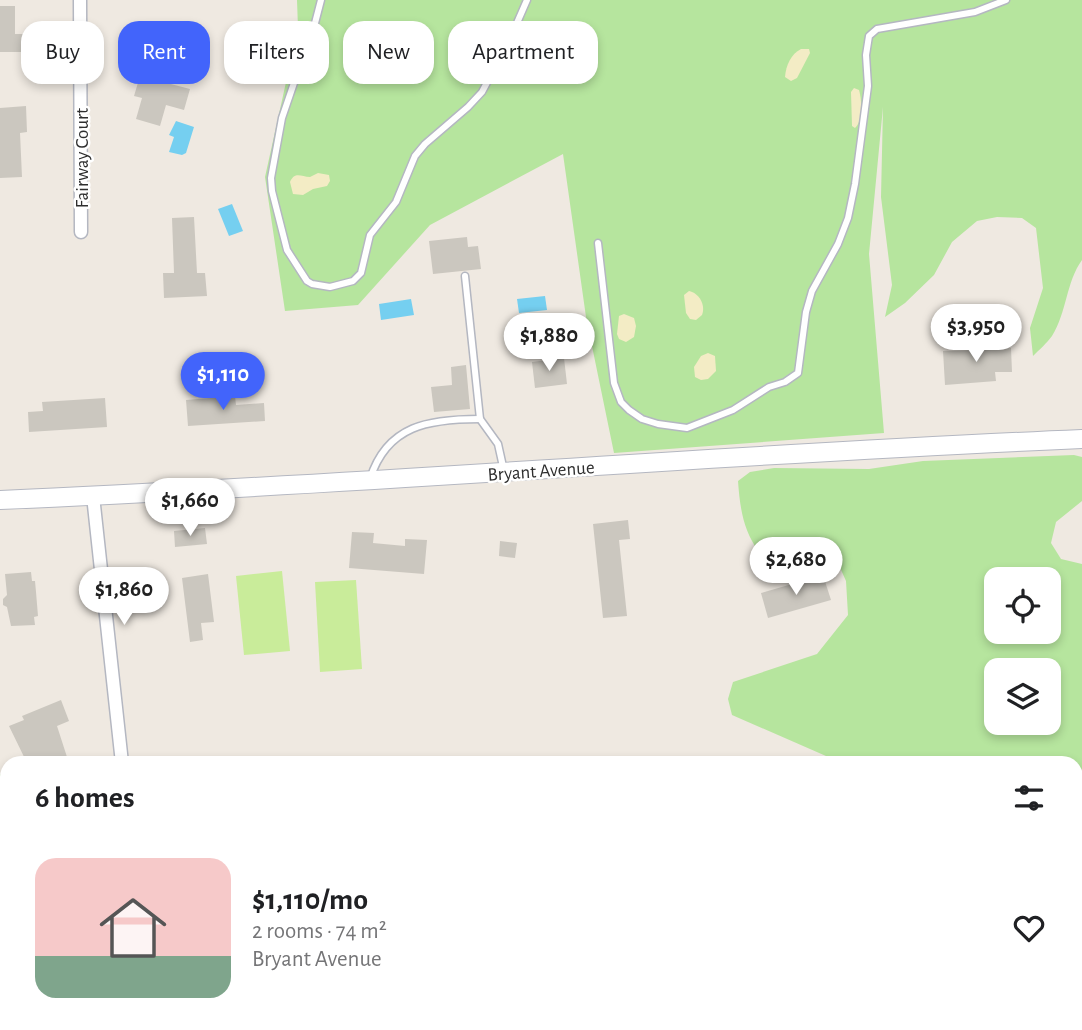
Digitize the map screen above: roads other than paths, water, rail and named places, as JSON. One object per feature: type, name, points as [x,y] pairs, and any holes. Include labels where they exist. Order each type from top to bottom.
[{"type":"main road","name":"Bryant Avenue","points":[[0,500],[505,472],[817,451],[1082,439]]},
{"type":"street","name":"Fairway Court","points":[[79,0],[81,232]]},
{"type":"street","points":[[93,496],[121,756]]},
{"type":"lane","points":[[321,0],[316,27],[282,118],[271,178],[287,250],[307,281],[330,286],[353,281],[361,273],[370,235],[396,202],[415,156],[482,92],[505,51],[527,0]]},
{"type":"lane","points":[[598,243],[614,383],[617,395],[629,410],[642,419],[687,428],[733,410],[769,387],[793,377],[800,367],[806,312],[812,291],[838,244],[848,218],[868,86],[866,55],[869,36],[877,29],[975,12],[1006,0]]},
{"type":"lane","points":[[465,276],[480,419],[498,444],[505,472]]},
{"type":"lane","points":[[370,480],[376,460],[393,439],[424,424],[456,419],[480,419]]},
{"type":"water","points":[[176,121],[194,127],[186,153],[182,155],[169,152],[174,137],[169,135]]},
{"type":"water","points":[[232,204],[243,231],[229,236],[218,209]]},
{"type":"water","points":[[545,296],[547,310],[519,313],[517,299]]},
{"type":"water","points":[[411,299],[414,315],[381,320],[379,304]]}]
